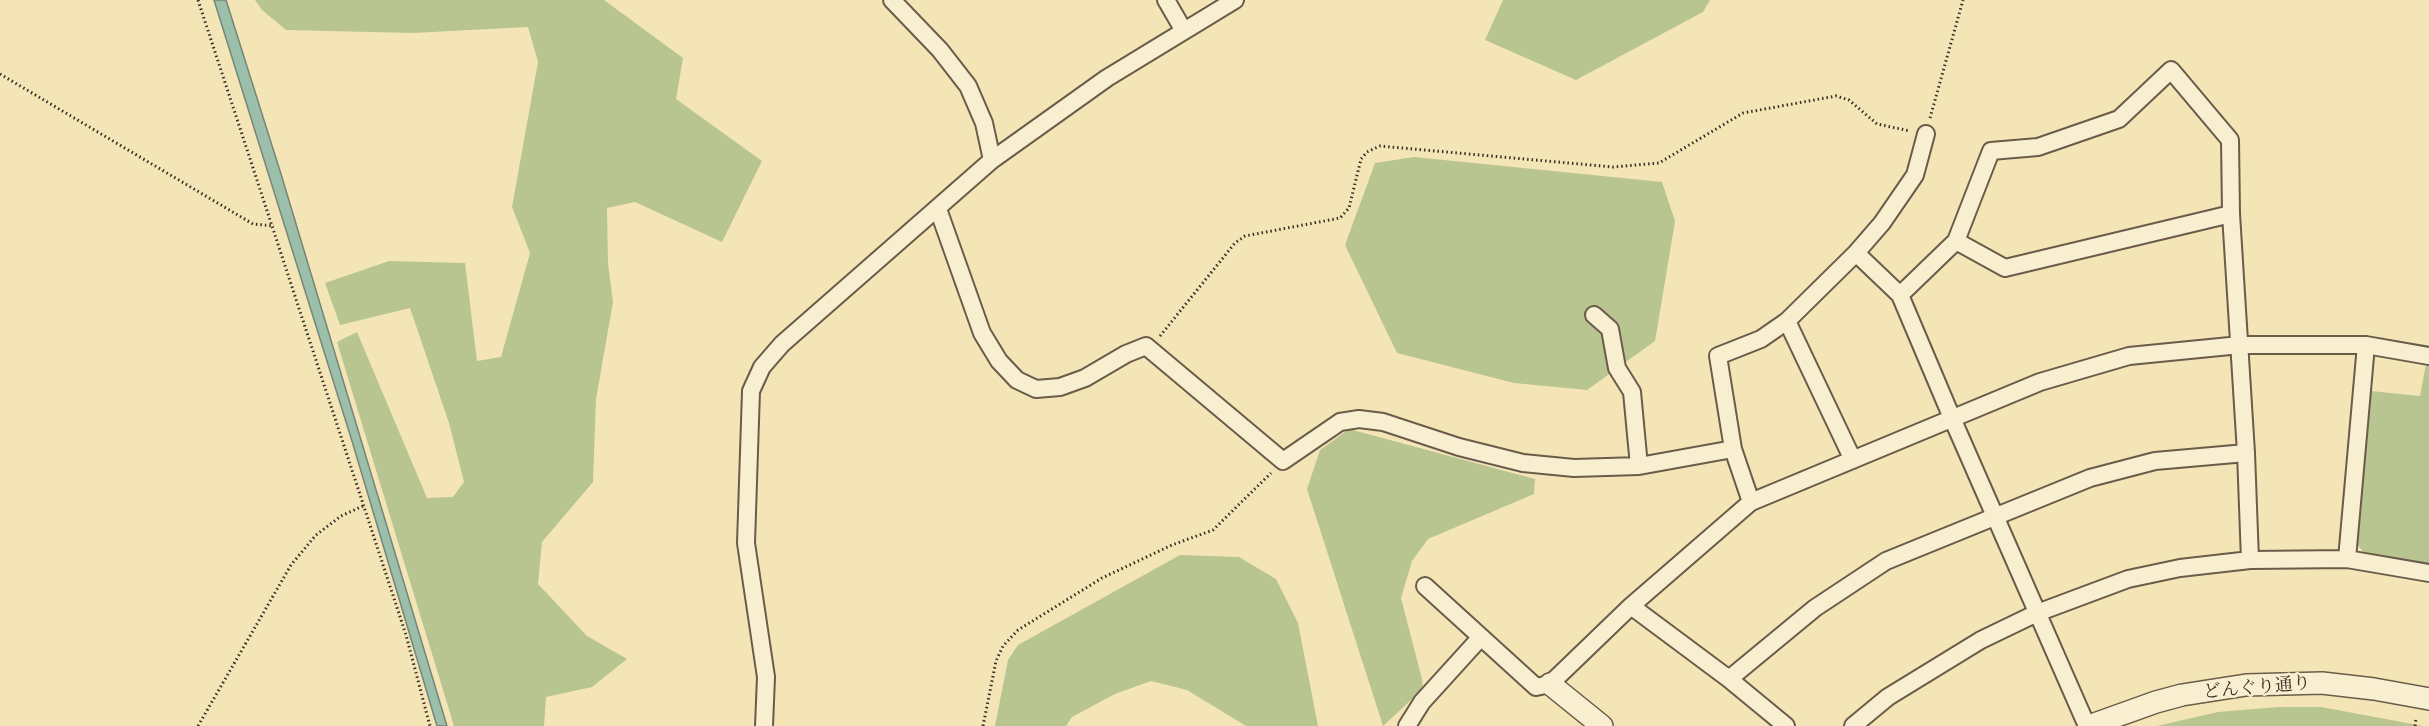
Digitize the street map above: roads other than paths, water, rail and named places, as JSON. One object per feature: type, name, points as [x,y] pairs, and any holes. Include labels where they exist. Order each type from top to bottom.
[{"type":"street","points":[[892,0],[940,50],[968,86],[984,123],[992,160]]},
{"type":"street","points":[[1166,0],[1184,31]]},
{"type":"street","points":[[764,726],[766,677],[746,543],[751,391],[762,367],[782,344],[992,160],[1107,78],[1235,0]]},
{"type":"street","points":[[1900,295],[1956,241],[1991,152],[2038,147],[2119,119],[2171,70],[2230,140],[2231,214],[2246,453],[2250,560]]},
{"type":"street","points":[[1750,502],[1733,448],[1718,356],[1761,339],[1787,321],[1856,253],[1915,176],[1926,134]]},
{"type":"street","points":[[938,209],[982,333],[999,361],[1017,380],[1036,389],[1060,387],[1085,378],[1126,354],[1146,346],[1283,461],[1340,422],[1359,419],[1383,422],[1459,447],[1523,463],[1574,468],[1639,466],[1733,448]]},
{"type":"street","points":[[1956,241],[2005,268],[2231,214]]},
{"type":"street","points":[[1856,253],[1900,295],[2088,726]]},
{"type":"street","points":[[1594,315],[1610,329],[1617,368],[1632,392],[1639,466]]},
{"type":"street","points":[[1787,321],[1853,460]]},
{"type":"street","points":[[1425,586],[1536,687],[1550,684],[1631,606],[1750,502],[2040,382],[2129,356],[2240,345],[2366,345],[2429,356]]},
{"type":"street","points":[[2347,559],[2366,345]]},
{"type":"street","points":[[1729,679],[1815,608],[1886,561],[2090,478],[2155,461],[2246,453]]},
{"type":"street","points":[[1853,726],[1888,697],[1981,640],[2037,613],[2128,579],[2180,568],[2250,560],[2347,559],[2429,573]]},
{"type":"street","points":[[1631,606],[1729,679],[1786,726]]},
{"type":"street","points":[[1407,726],[1422,702],[1481,637]]},
{"type":"street","name":"どんぐり通り","points":[[2088,726],[2182,695],[2246,686],[2322,683],[2429,699]]},
{"type":"street","points":[[1550,684],[1602,726]]}]
